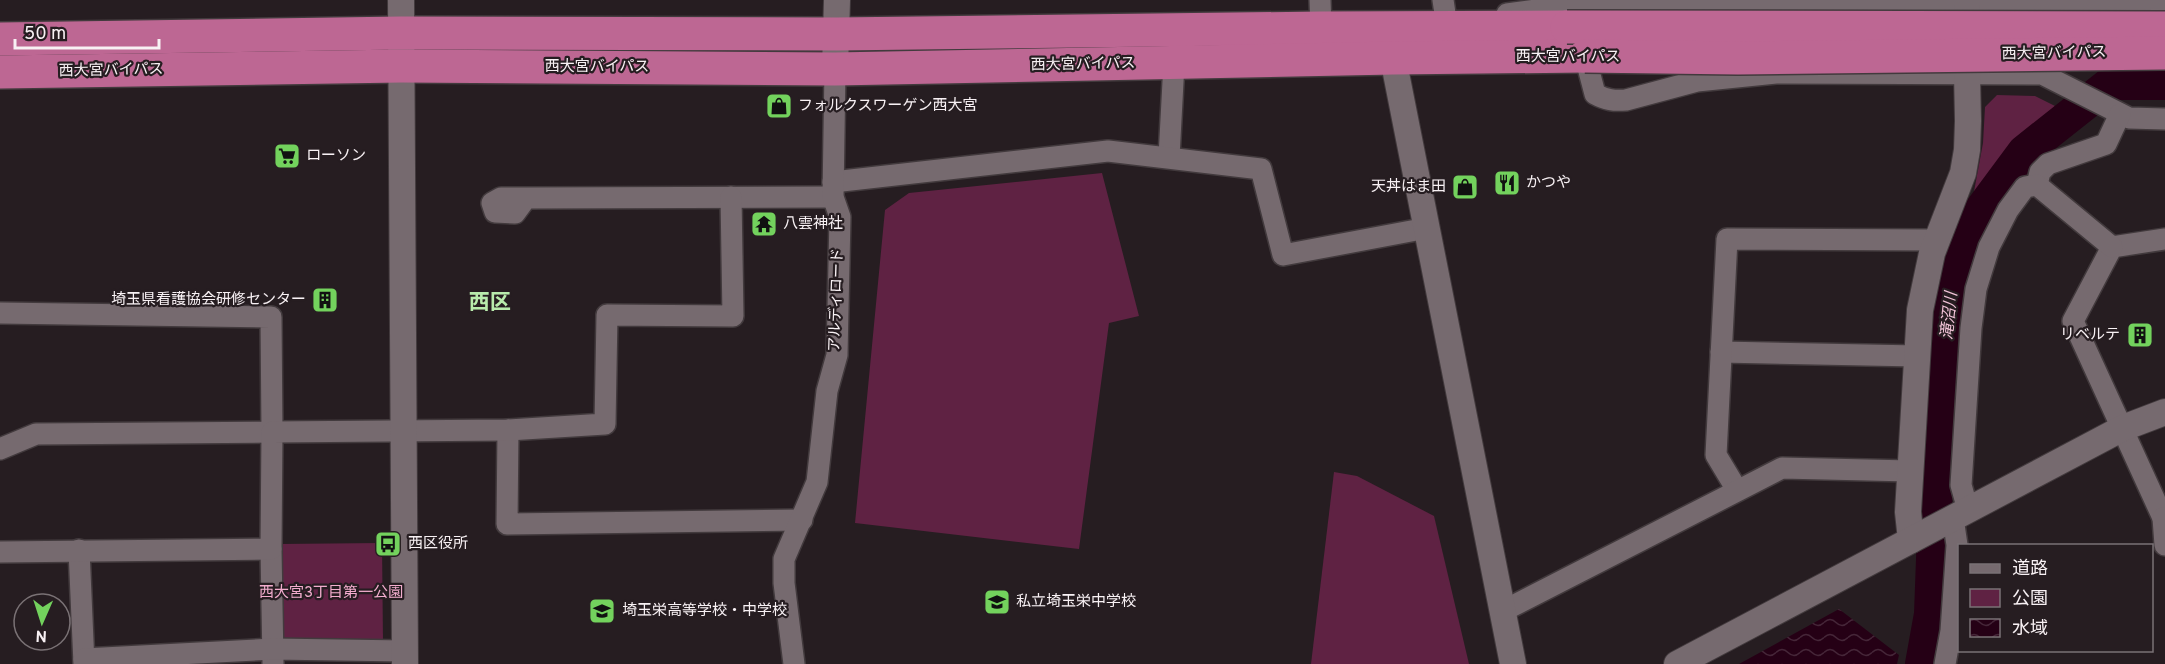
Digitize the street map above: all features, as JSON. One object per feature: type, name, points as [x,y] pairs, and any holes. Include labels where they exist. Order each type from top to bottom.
[{"type":"highway","name":"西大宮バイパス","points":[[0,39],[401,33],[837,34],[1321,14],[1445,14],[1485,27],[2165,28]]},
{"type":"highway","name":"西大宮バイパス","points":[[0,72],[401,66],[835,69],[1393,58],[1585,56],[1738,58],[2165,53]]},
{"type":"street","points":[[79,550],[84,661],[273,657],[405,658],[401,0]]},
{"type":"street","name":"アルディロード","points":[[795,664],[784,583],[784,559],[817,482],[827,391],[837,355],[840,217],[833,190],[837,0]]},
{"type":"street","points":[[1485,27],[1503,15],[1601,1],[1814,4],[1967,2],[2165,7]]},
{"type":"street","points":[[1814,4],[1815,73]]},
{"type":"street","points":[[1585,56],[1595,94],[1616,101],[1697,81],[1776,73],[2042,75],[2129,118],[2165,119]]},
{"type":"street","points":[[1393,58],[1513,664]]},
{"type":"street","points":[[1169,157],[1174,63]]},
{"type":"street","points":[[1914,538],[1908,512],[1920,310],[1936,240],[1963,173],[1968,121],[1967,74]]},
{"type":"street","points":[[2037,185],[2040,172],[2048,164],[2106,144],[2120,114]]},
{"type":"street","points":[[526,198],[731,197],[833,190],[1108,150],[1261,169],[1283,255],[1427,228]]},
{"type":"street","points":[[1945,664],[1951,631],[1958,545],[1955,517],[1961,485],[1971,328],[1976,289],[1989,247],[2008,210],[2025,187],[2037,185],[2112,247],[2165,239]]},
{"type":"street","points":[[0,449],[36,434],[508,430],[605,424],[607,315],[733,316],[731,197]]},
{"type":"street","points":[[1737,490],[1716,455],[1727,239],[1936,240]]},
{"type":"street","points":[[2112,247],[2073,321],[2164,517],[2165,545]]},
{"type":"street","points":[[0,313],[271,317],[273,657]]},
{"type":"street","points":[[1721,352],[1917,356]]},
{"type":"street","points":[[1677,664],[2122,428],[2165,412]]},
{"type":"street","points":[[508,430],[507,524],[802,520]]},
{"type":"street","points":[[1503,611],[1782,468],[1910,471]]},
{"type":"street","points":[[0,552],[271,549]]},
{"type":"green space","points":[[1997,95],[2035,96],[2055,106],[2011,150],[1973,197],[1983,143],[1985,107]]},
{"type":"green space","points":[[1102,173],[1139,316],[1109,323],[1079,549],[855,523],[885,210],[909,193]]},
{"type":"green space","points":[[1334,472],[1357,476],[1434,516],[1469,664],[1311,664]]},
{"type":"green space","name":"西大宮3丁目第一公園","points":[[382,543],[383,643],[279,644],[279,544]]},
{"type":"water","points":[[1839,609],[1899,655],[1897,664],[1739,664]]},
{"type":"waterway","name":"滝沼川","points":[[1922,664],[1931,614],[1935,505],[1949,307],[1958,262],[1981,210],[2024,152],[2111,83],[2165,83]]},
{"type":"place","name":"フォルクスワーゲン西大宮","points":[[779,106]]},
{"type":"place","name":"ローソン","points":[[287,156]]},
{"type":"place","name":"かつや","points":[[1507,183]]},
{"type":"place","name":"天丼はま田","points":[[1465,187]]},
{"type":"place","name":"八雲神社","points":[[764,224]]},
{"type":"place","name":"埼玉県看護協会研修センター","points":[[325,300]]},
{"type":"place","name":"リベルテ","points":[[2140,335]]},
{"type":"place","name":"西区役所","points":[[388,544]]},
{"type":"place","name":"私立埼玉栄中学校","points":[[997,602]]},
{"type":"place","name":"埼玉栄高等学校・中学校","points":[[602,611]]},
{"type":"district","name":"西区","points":[[490,303]]}]
